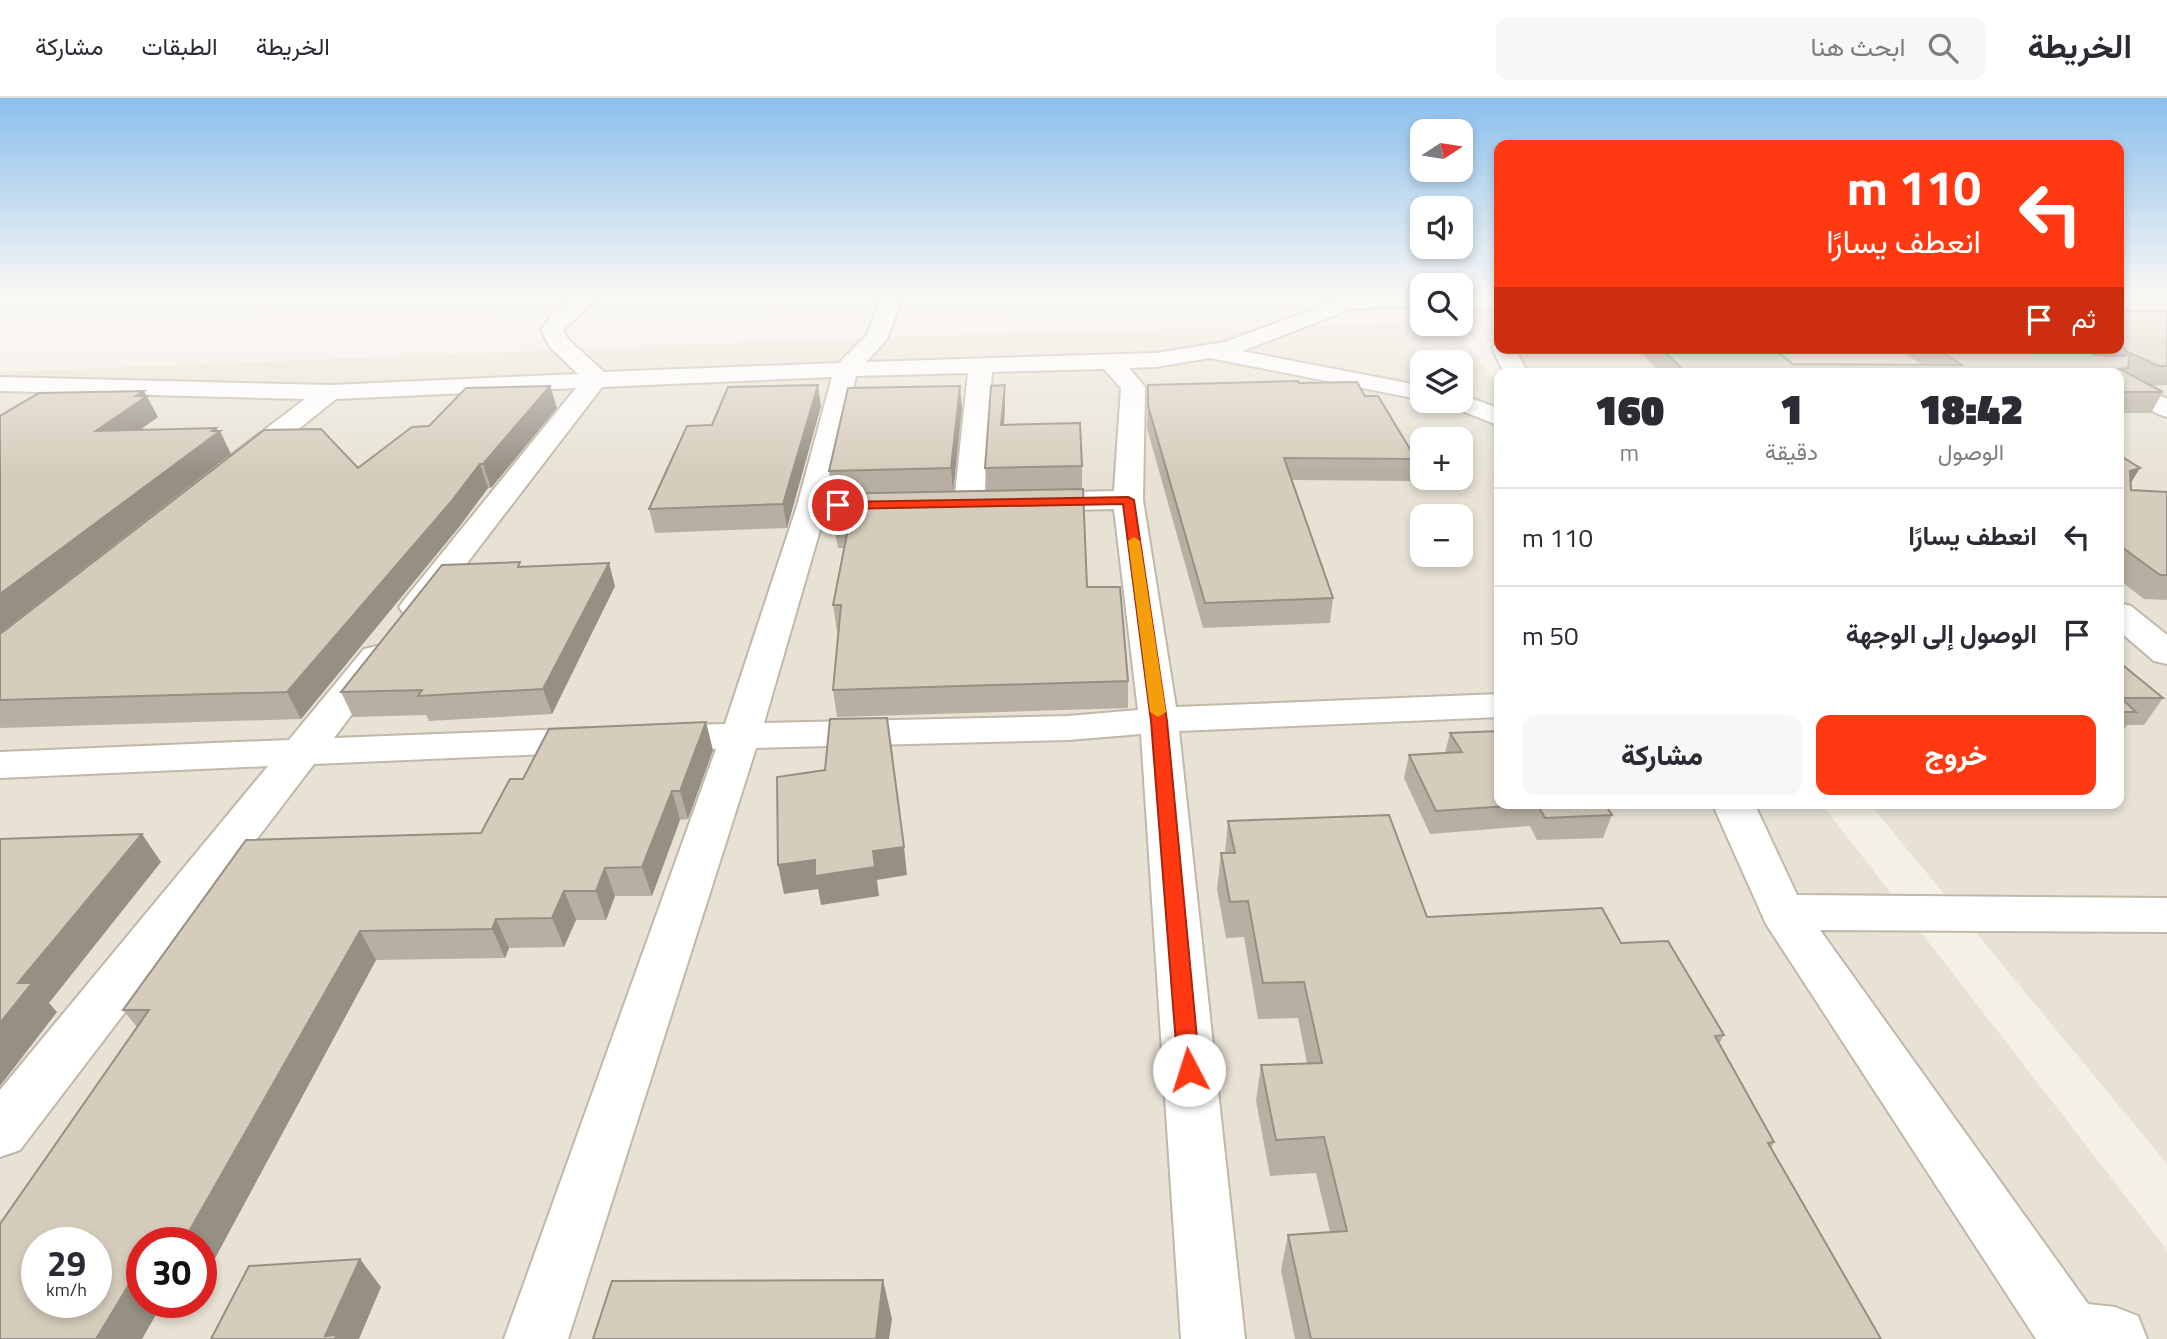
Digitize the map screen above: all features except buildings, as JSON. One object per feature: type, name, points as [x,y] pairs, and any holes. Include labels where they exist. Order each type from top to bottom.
[{"type":"street","points":[[573,356],[595,378]]},
{"type":"street","points":[[536,1339],[741,734],[825,506],[846,369],[859,356]]},
{"type":"street","points":[[0,384],[330,392],[595,378],[1111,362],[1187,356]]},
{"type":"street","points":[[1230,356],[1410,390]]},
{"type":"street","points":[[1111,362],[1133,387],[1128,500],[1159,721],[1213,1339]]},
{"type":"street","points":[[981,365],[979,503],[1128,500]]},
{"type":"street","points":[[0,1132],[595,378]]},
{"type":"street","points":[[2124,385],[2167,409]]},
{"type":"street","points":[[24,411],[71,386]]},
{"type":"street","points":[[220,477],[330,392]]},
{"type":"street","points":[[1473,407],[1494,416]]},
{"type":"street","points":[[2124,617],[2167,653]]},
{"type":"street","points":[[0,765],[741,734],[1068,728],[1223,715],[1494,705]]},
{"type":"street","points":[[1736,809],[1782,912],[2087,1338]]},
{"type":"street","points":[[1782,912],[2167,915]]},
{"type":"shaded area","points":[[408,356],[1410,356],[1410,413],[1473,413],[1473,356],[1476,356],[1494,379],[1494,809],[1826,809],[2167,1250],[2167,1339],[0,1339],[0,372]]},
{"type":"shaded area","points":[[1501,356],[2167,356],[2167,1164],[1874,809],[2124,809],[2124,368],[1511,368]]},
{"type":"slow traffic","points":[[1134,541],[1158,712]]},
{"type":"route","points":[[838,505],[1128,500],[1159,721],[1189,1070]]}]
